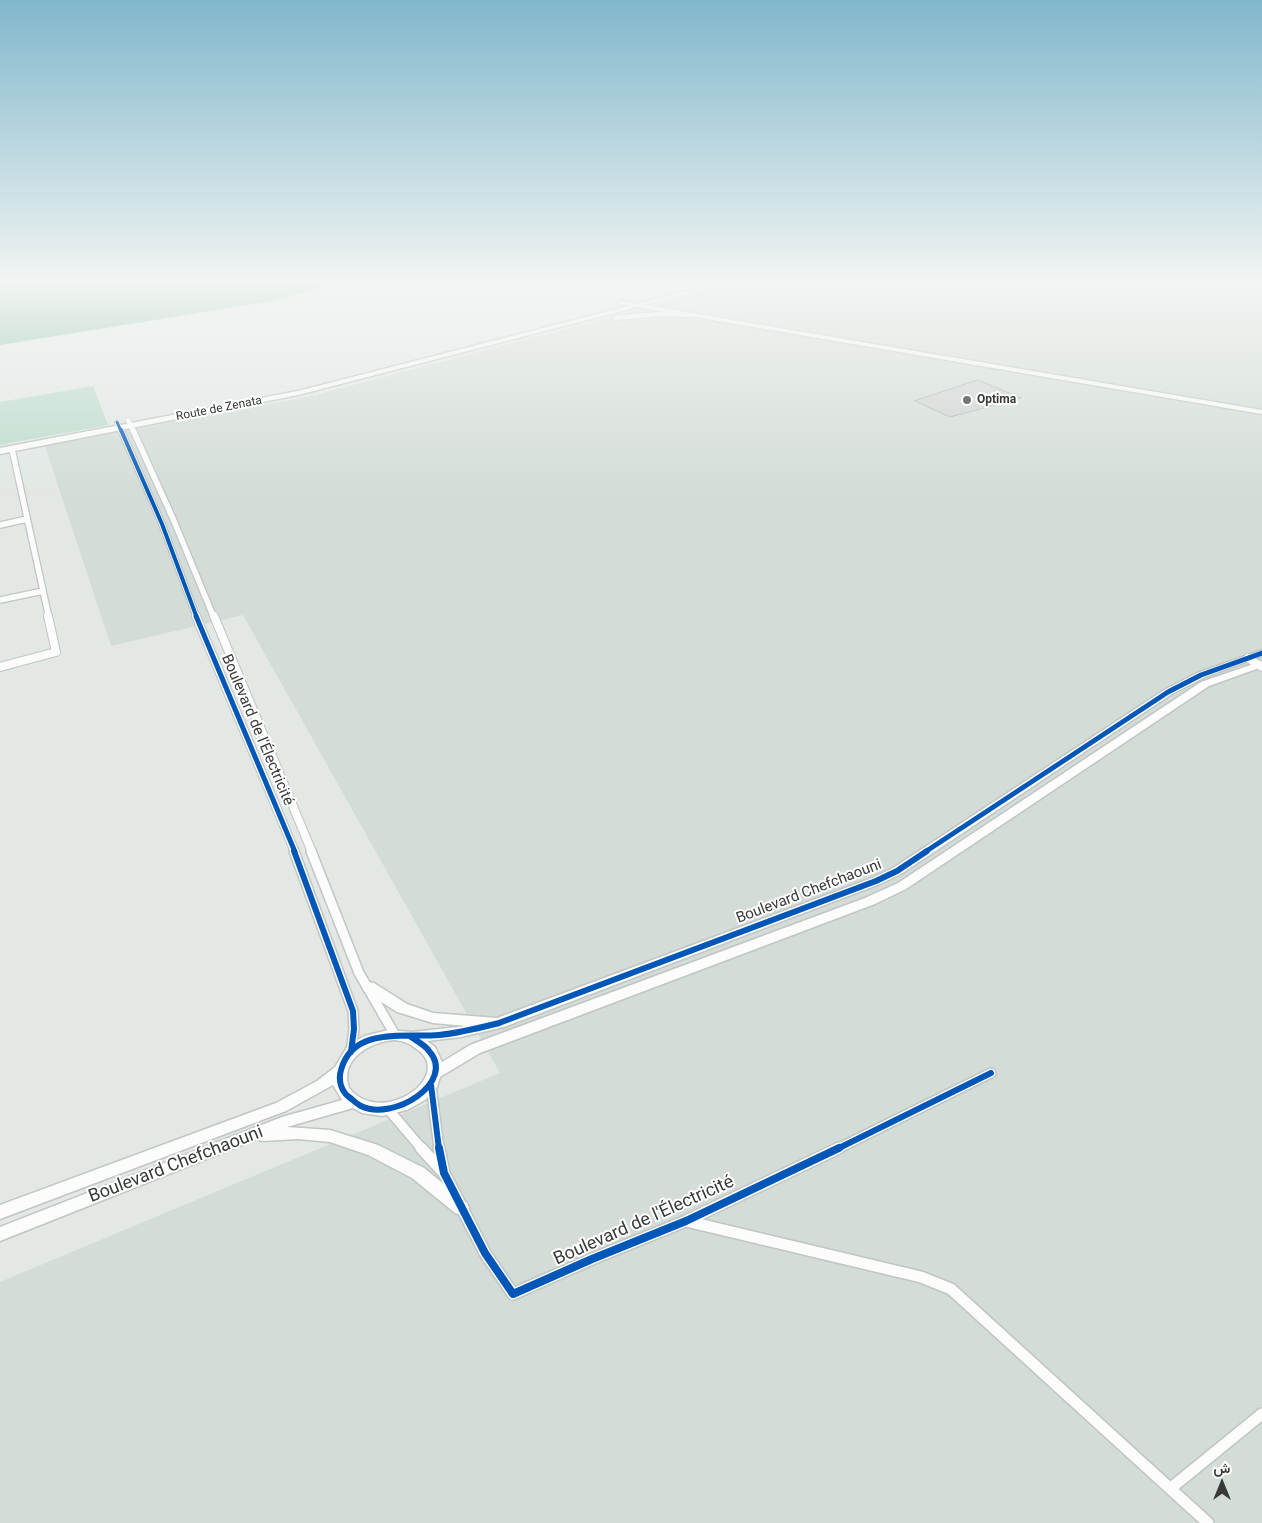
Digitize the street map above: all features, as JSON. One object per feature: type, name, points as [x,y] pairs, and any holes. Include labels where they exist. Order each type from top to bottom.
[{"type":"main road","name":"Route de Zenata","points":[[130,423],[426,354]]},
{"type":"main road","name":"Route de Zenata","points":[[130,423],[296,392],[440,354]]},
{"type":"main road","name":"Route de Zenata","points":[[0,448],[298,393],[451,354]]},
{"type":"main road","name":"Route de Zenata","points":[[0,448],[12,449],[118,425]]},
{"type":"street","points":[[924,354],[1262,411]]},
{"type":"street","points":[[935,354],[1262,411]]},
{"type":"street","name":"Boulevard de l'Électricité","points":[[130,423],[174,522],[360,973],[395,1035]]},
{"type":"street","name":"Boulevard de l'Électricité","points":[[118,425],[162,524],[204,634],[302,870],[353,1010],[354,1029],[350,1052]]},
{"type":"street","points":[[0,667],[56,652],[12,449]]},
{"type":"street","points":[[0,525],[27,519]]},
{"type":"street","points":[[0,600],[42,591]]},
{"type":"street","name":"Boulevard Chefchaouni","points":[[0,1212],[281,1107],[322,1085],[341,1070],[350,1052],[371,1040],[395,1035],[411,1037],[458,1033],[499,1023],[876,881],[897,871],[1168,692],[1201,675],[1259,662]]},
{"type":"street","name":"Boulevard Chefchaouni","points":[[0,1234],[253,1136],[287,1121],[354,1102],[364,1107],[378,1110],[409,1104],[422,1095],[433,1079],[476,1048],[870,901],[902,886],[1205,684],[1259,662]]},
{"type":"street","points":[[369,987],[402,1008],[433,1018],[499,1023]]},
{"type":"street","name":"Boulevard Chefchaouni","points":[[411,1037],[423,1042],[431,1051],[436,1062],[433,1079]]},
{"type":"street","points":[[341,1070],[339,1077],[342,1090],[354,1102]]},
{"type":"street","name":"Boulevard de l'Électricité","points":[[433,1079],[434,1127],[444,1173],[485,1253],[513,1294],[686,1221],[921,1109],[991,1073]]},
{"type":"street","name":"Boulevard de l'Électricité","points":[[388,1109],[411,1133],[426,1155],[444,1173]]},
{"type":"street","points":[[253,1136],[298,1133],[330,1136],[374,1150],[418,1173],[461,1208]]},
{"type":"street","points":[[686,1221],[921,1277],[951,1289],[1208,1523]]},
{"type":"street","points":[[1171,1488],[1262,1414]]},
{"type":"shaded area","points":[[471,354],[1262,354],[1262,1523],[0,1523],[0,1282],[500,1073],[243,615],[111,646],[45,446],[316,395]]},
{"type":"shaded area","points":[[93,386],[108,425],[0,445],[0,402]]},
{"type":"building","name":"Optima","points":[[978,380],[1021,398],[950,417],[915,401]]},
{"type":"cycle path","points":[[117,422],[162,524],[196,616],[302,870],[353,1011],[354,1029],[351,1052]]},
{"type":"cycle path","points":[[411,1037],[430,1051],[436,1067],[432,1083],[419,1096],[402,1106],[382,1110],[362,1107],[345,1094],[340,1085],[342,1065],[352,1051],[369,1040],[388,1035],[413,1037],[450,1034],[499,1023],[876,881],[897,871],[1168,692],[1201,675],[1262,653]]},
{"type":"cycle path","points":[[431,1085],[435,1127],[444,1173],[485,1253],[513,1294],[592,1259],[686,1221],[921,1109],[991,1073]]},
{"type":"place","name":"Optima","points":[[967,400]]}]
